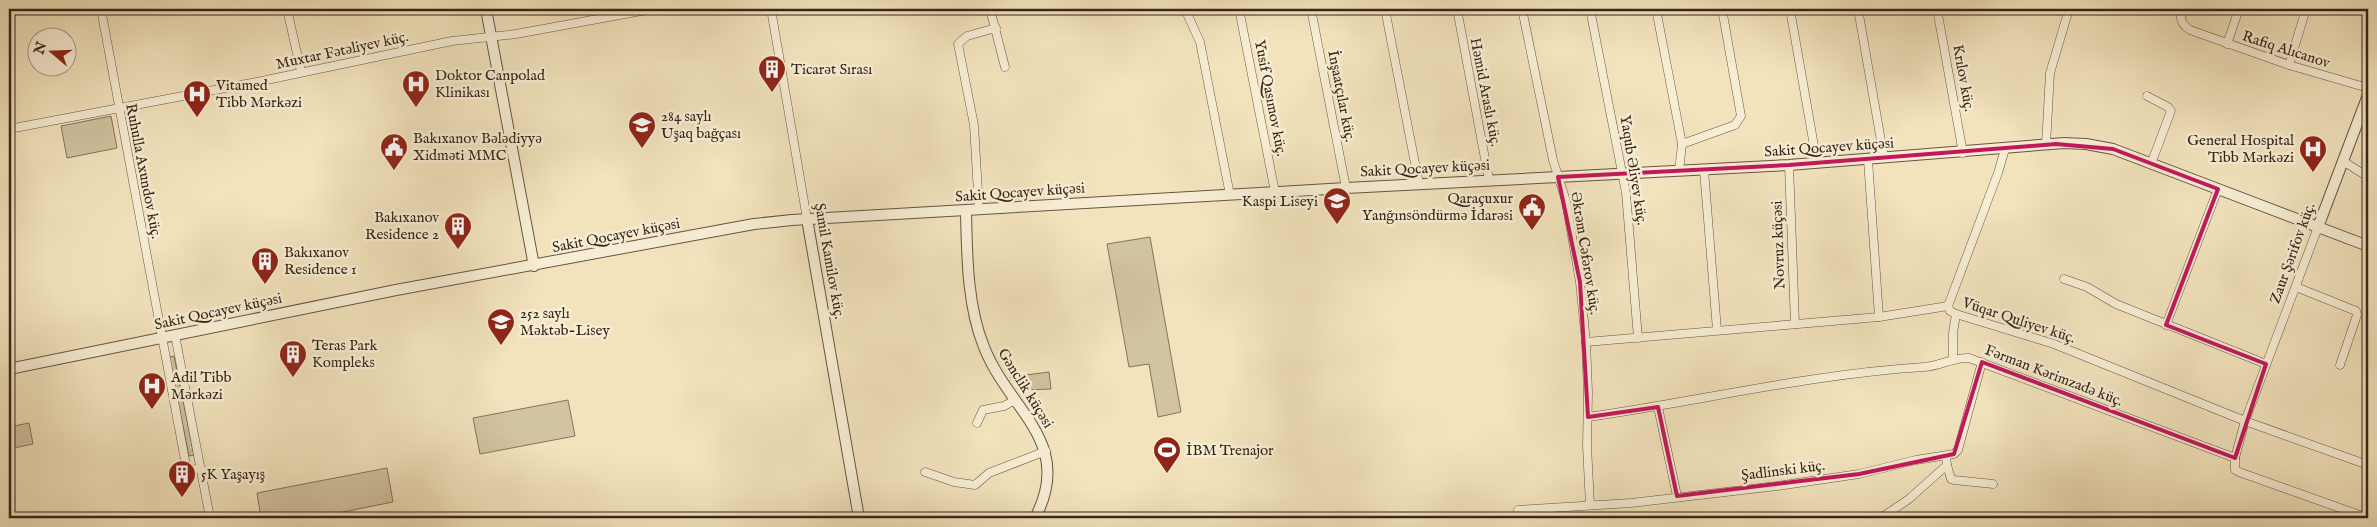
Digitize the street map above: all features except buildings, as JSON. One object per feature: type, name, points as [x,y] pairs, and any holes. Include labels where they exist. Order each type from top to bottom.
[{"type":"street","name":"Ruhulla Axundov küç.","points":[[101,9],[187,470],[201,468]]},
{"type":"street","points":[[287,9],[301,72]]},
{"type":"street","points":[[486,9],[534,266]]},
{"type":"street","name":"Muxtar Fətəliyev küç.","points":[[9,129],[257,82],[452,41],[492,37],[652,9]]},
{"type":"street","name":"Şamil Kamilov küç.","points":[[771,9],[859,518]]},
{"type":"street","points":[[990,9],[1005,68]]},
{"type":"street","points":[[1185,9],[1200,42],[1230,195]]},
{"type":"street","name":"Yusif Qasımov küç.","points":[[1239,9],[1275,192]]},
{"type":"street","name":"İnşaatçılar küç.","points":[[1311,9],[1346,188]]},
{"type":"street","points":[[1385,9],[1419,184]]},
{"type":"street","name":"Həmid Araslı küç.","points":[[1457,9],[1489,180]]},
{"type":"street","name":"Əkrəm Cəfərov küç.","points":[[1522,9],[1553,160],[1566,201],[1572,232],[1586,342],[1590,505]]},
{"type":"street","name":"Yaqub Əliyev küç.","points":[[1590,9],[1623,174],[1631,239],[1638,338]]},
{"type":"street","points":[[1656,9],[1682,144],[1679,171]]},
{"type":"street","points":[[1682,144],[1735,126],[1741,116],[1722,9]]},
{"type":"street","points":[[1790,9],[1817,163]]},
{"type":"street","points":[[1858,9],[1884,158]]},
{"type":"street","name":"Krılov küç.","points":[[1937,9],[1963,153]]},
{"type":"street","points":[[2046,145],[2050,73],[2070,9]]},
{"type":"street","points":[[2227,44],[2239,9]]},
{"type":"street","points":[[2289,66],[2306,9]]},
{"type":"street","name":"Rafiq Alıcanov","points":[[2182,10],[2184,26],[2190,30],[2289,66],[2368,88]]},
{"type":"street","points":[[979,210],[974,125],[958,44],[967,36],[996,28]]},
{"type":"street","name":"Zaur Şərifov küç.","points":[[2235,458],[2245,421],[2368,95]]},
{"type":"street","points":[[2147,96],[2168,107],[2171,111],[2151,164]]},
{"type":"street","name":"Sakit Qocayev küçəsi","points":[[9,369],[387,292],[754,224],[807,218],[966,211],[1489,180],[1789,165],[2079,143],[2100,146],[2151,164],[2368,246]]},
{"type":"street","points":[[1948,306],[1998,173],[2005,149]]},
{"type":"street","points":[[1868,160],[1879,317]]},
{"type":"street","points":[[2343,161],[2368,177]]},
{"type":"street","name":"Novruz küçəsi","points":[[1789,165],[1795,324]]},
{"type":"street","points":[[1704,170],[1717,330]]},
{"type":"street","points":[[2166,325],[2218,189]]},
{"type":"street","name":"Gənclik küçəsi","points":[[966,211],[969,273],[979,331],[989,358],[1046,451],[1048,462],[1046,489],[1035,518]]},
{"type":"street","points":[[2064,279],[2087,287],[2106,300],[2266,364]]},
{"type":"street","points":[[2296,287],[2356,311],[2357,315],[2340,366]]},
{"type":"street","name":"Vüqar Quliyev küç.","points":[[1586,342],[1879,317],[1948,306],[1950,311],[1956,314],[2054,344],[2245,421],[2368,465]]},
{"type":"street","points":[[1953,360],[1953,333],[1956,314]]},
{"type":"street","points":[[175,335],[210,518]]},
{"type":"street","name":"Fərman Kərimzadə küç.","points":[[1588,417],[1658,407],[1741,390],[1888,369],[1929,367],[1953,360],[1969,358],[2235,458]]},
{"type":"street","points":[[1982,362],[1958,450],[1946,457],[1951,479],[1993,484]]},
{"type":"street","points":[[977,423],[983,410],[1004,406],[1015,400]]},
{"type":"street","points":[[1658,407],[1677,496]]},
{"type":"street","points":[[925,472],[954,482],[975,485],[989,473],[1046,451]]},
{"type":"street","name":"Şadlinski küç.","points":[[1518,510],[1639,502],[1859,474],[1916,460],[1946,457]]},
{"type":"street","points":[[2235,458],[2235,470],[2368,518]]},
{"type":"street","points":[[1880,518],[1909,499],[1947,465]]},
{"type":"highlighted area","points":[[2056,144],[2113,149],[2218,189],[2166,325],[2266,364],[2235,458],[1982,362],[1954,454],[1859,474],[1677,496],[1658,407],[1588,417],[1580,282],[1558,177],[1789,165]]},
{"type":"shaded area","points":[[111,116],[117,148],[67,158],[61,126]]},
{"type":"shaded area","points":[[1150,237],[1181,412],[1158,417],[1149,364],[1129,367],[1107,244]]},
{"type":"shaded area","points":[[174,356],[194,455],[189,456],[169,357]]},
{"type":"shaded area","points":[[1049,372],[1051,389],[1022,390],[1010,377]]},
{"type":"shaded area","points":[[568,400],[575,436],[480,454],[473,418]]},
{"type":"shaded area","points":[[29,423],[33,444],[9,449],[9,427]]},
{"type":"shaded area","points":[[387,468],[393,502],[313,518],[261,518],[257,493]]},
{"type":"place","name":"Ticarət Sırası","points":[[772,93]]},
{"type":"place","name":"Doktor Canpolad Klinikası","points":[[416,108]]},
{"type":"place","name":"Vitamed Tibb Mərkəzi","points":[[197,118]]},
{"type":"place","name":"284 saylı Uşaq bağçası","points":[[642,149]]},
{"type":"place","name":"Bakıxanov Bələdiyyə Xidməti MMC","points":[[394,171]]},
{"type":"place","name":"General Hospital Tibb Mərkəzi","points":[[2313,173]]},
{"type":"place","name":"Kaspi Liseyi","points":[[1337,225]]},
{"type":"place","name":"Qaraçuxur Yanğınsöndürmə İdarəsi","points":[[1532,231]]},
{"type":"place","name":"Bakıxanov Residence 2","points":[[458,250]]},
{"type":"place","name":"Bakıxanov Residence 1","points":[[265,285]]},
{"type":"place","name":"252 saylı Məktəb-Lisey","points":[[501,346]]},
{"type":"place","name":"Teras Park Kompleks","points":[[293,378]]},
{"type":"place","name":"Adil Tibb Mərkəzi","points":[[152,410]]},
{"type":"place","name":"İBM Trenajor","points":[[1167,474]]},
{"type":"place","name":"5K Yaşayış","points":[[182,498]]}]
